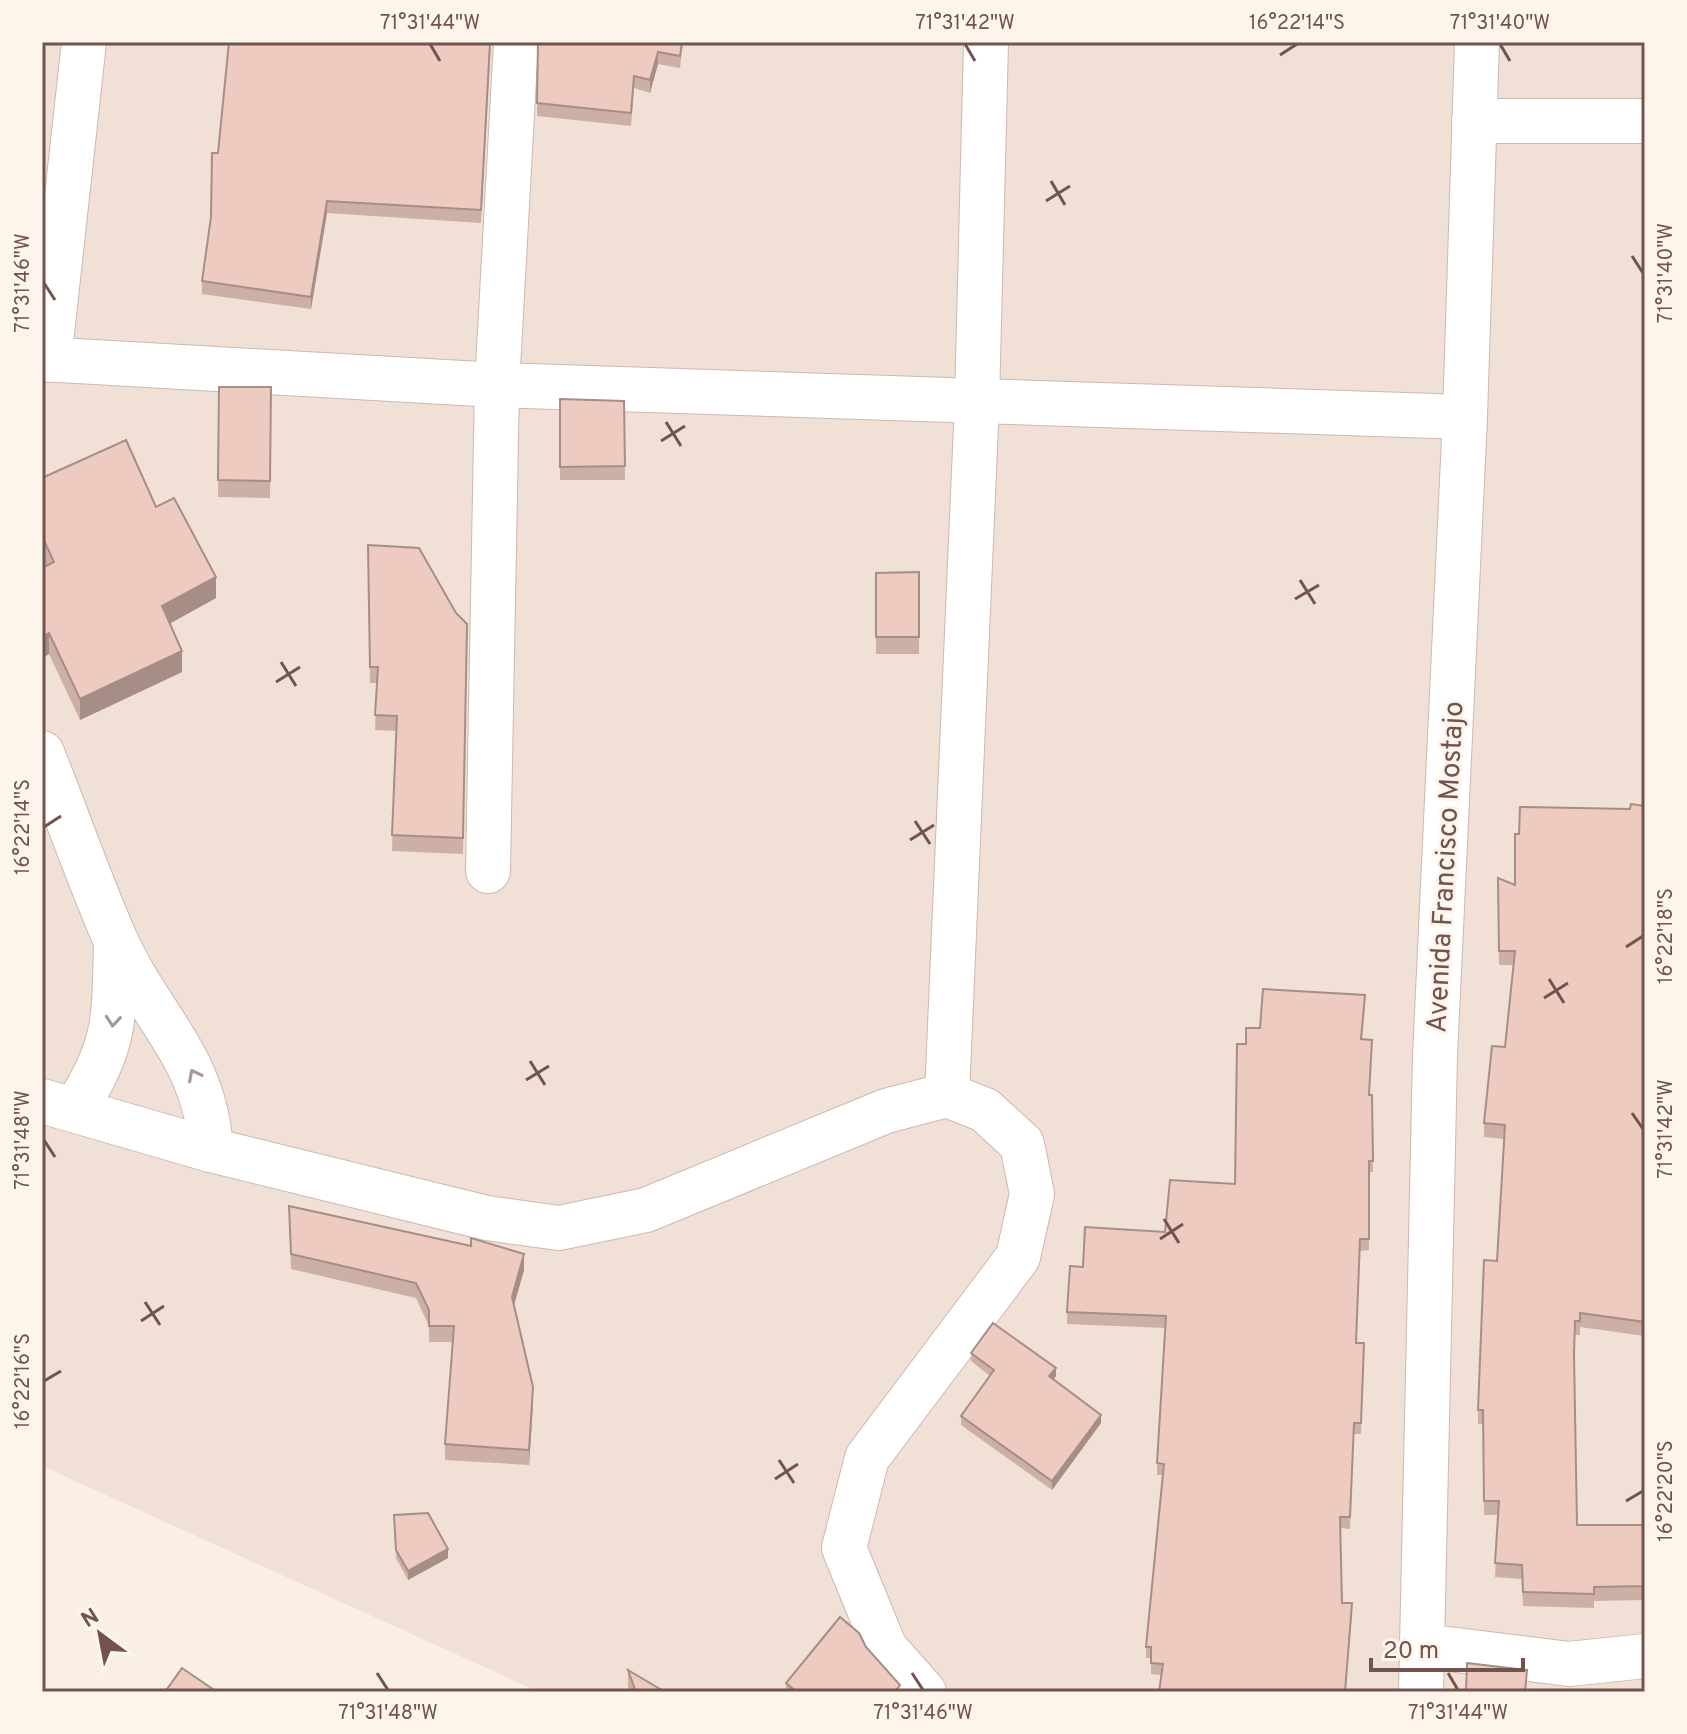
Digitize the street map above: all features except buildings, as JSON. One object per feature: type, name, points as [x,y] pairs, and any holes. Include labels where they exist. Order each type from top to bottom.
[{"type":"street","points":[[84,42],[45,359],[497,385],[1465,417]]},
{"type":"street","points":[[488,871],[497,385],[516,42]]},
{"type":"street","points":[[947,1095],[977,402],[986,42]]},
{"type":"street","name":"Avenida Francisco Mostajo","points":[[1421,1692],[1435,1056],[1465,417],[1477,42]]},
{"type":"street","points":[[1474,121],[1645,121]]},
{"type":"street","points":[[42,753],[116,943],[198,1080],[210,1121],[211,1150]]},
{"type":"street","points":[[58,1105],[98,1074],[113,1030],[116,943]]},
{"type":"street","points":[[58,1105],[211,1150],[487,1218],[559,1228],[646,1210],[886,1111],[947,1095],[985,1110],[1022,1144],[1032,1194],[1018,1257],[867,1458],[844,1548],[885,1648],[924,1692]]},
{"type":"street","points":[[1424,1646],[1569,1664],[1645,1656]]},
{"type":"shaded area","points":[[42,42],[1645,42],[1645,1692],[539,1692],[42,1466]]}]
